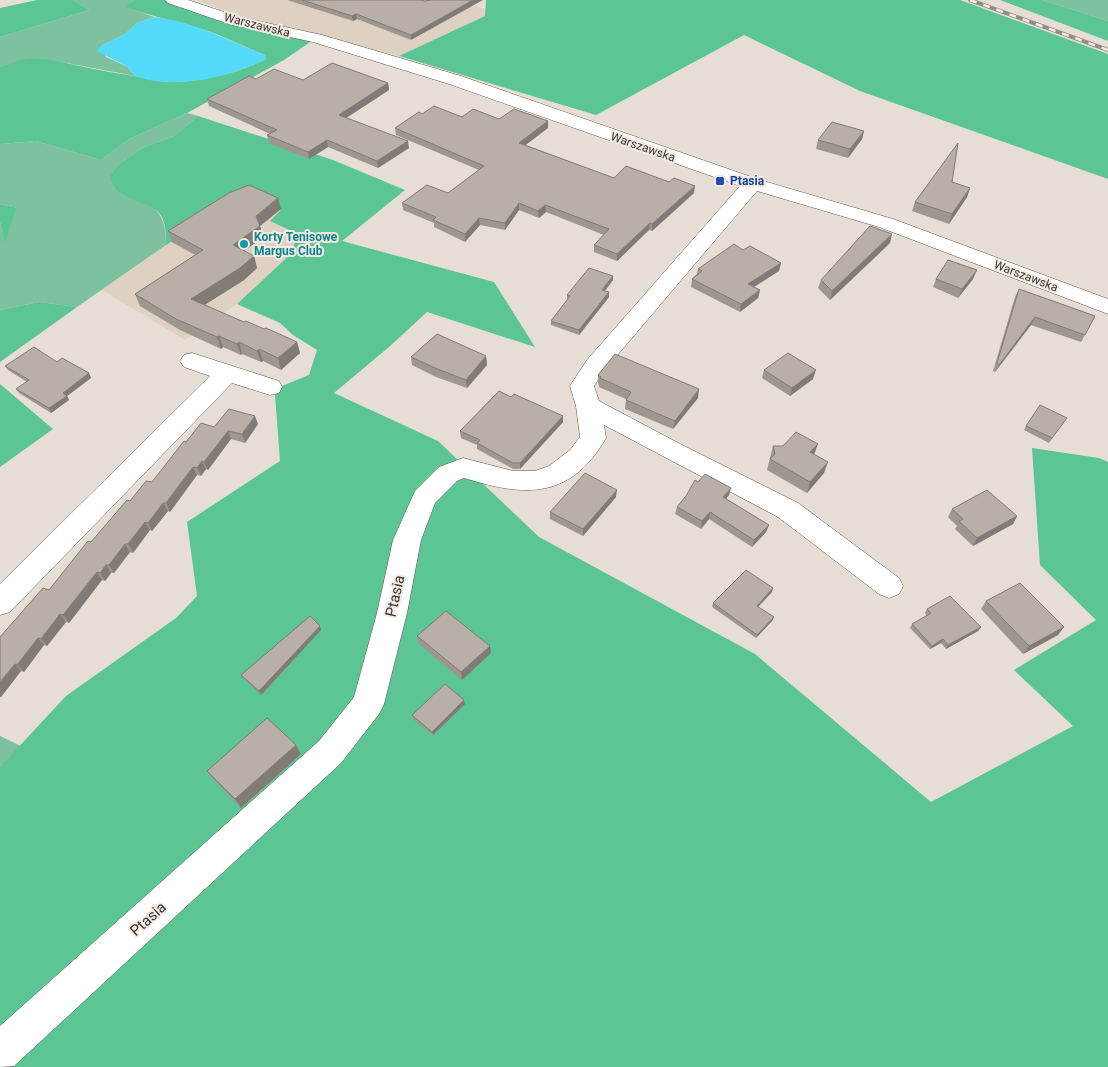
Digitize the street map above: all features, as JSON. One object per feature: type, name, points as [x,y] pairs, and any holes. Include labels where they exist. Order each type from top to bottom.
[{"type":"street","name":"Warszawska","points":[[173,0],[235,21],[316,38],[403,63],[753,184],[886,223],[1108,307]]},
{"type":"street","name":"Ptasia","points":[[0,1052],[330,752],[368,704],[392,613],[407,540],[424,498],[448,474],[463,468],[513,481],[537,481],[558,472],[579,457],[593,438],[588,406],[582,386],[595,366],[753,184]]},
{"type":"street","points":[[192,361],[270,388]]},
{"type":"street","points":[[0,603],[227,373]]},
{"type":"street","points":[[588,406],[672,452],[720,474],[788,510],[889,586]]},
{"type":"shaded area","points":[[196,0],[455,0],[486,9],[485,16],[399,56],[239,16]]},
{"type":"shaded area","points":[[250,195],[282,210],[296,233],[293,252],[237,304],[185,340],[102,290],[166,245]]},
{"type":"green space","points":[[37,0],[73,0],[90,10],[0,37],[0,8]]},
{"type":"green space","points":[[73,0],[134,0],[126,7],[154,17],[137,23],[125,34],[101,46],[106,57],[128,67],[135,76],[61,62],[26,59],[0,67],[0,37],[90,10]]},
{"type":"green space","points":[[134,0],[174,0],[316,38],[284,60],[187,113],[129,139],[101,160],[36,141],[0,144],[0,67],[16,61],[43,59],[140,77],[182,80],[223,75],[244,69],[266,59],[265,55],[211,32],[125,7]]},
{"type":"green space","points":[[486,0],[960,0],[1108,54],[1108,179],[860,91],[744,35],[596,115],[399,56],[485,16]]},
{"type":"green space","points":[[1000,0],[1042,0],[1108,21],[1108,41]]},
{"type":"green space","points":[[1042,0],[1108,0],[1108,21]]},
{"type":"green space","points":[[187,113],[198,116],[174,136],[142,148],[119,164],[118,190],[154,208],[163,222],[166,245],[77,307],[39,302],[0,310],[0,222],[5,240],[17,208],[0,204],[0,144],[36,141],[101,160],[129,139]]},
{"type":"green space","points":[[198,116],[333,160],[405,190],[342,241],[494,282],[535,347],[427,312],[334,393],[438,441],[539,537],[755,654],[931,802],[1073,726],[1014,670],[1096,620],[1040,565],[1032,448],[1099,458],[1108,462],[1108,1067],[0,1067],[0,767],[66,696],[176,618],[197,596],[187,522],[280,461],[275,395],[282,386],[309,375],[317,350],[293,335],[280,323],[237,304],[293,252],[296,233],[270,221],[281,210],[250,195],[166,245],[166,230],[159,213],[153,208],[118,191],[109,178],[119,164],[142,148],[174,136]]},
{"type":"green space","points":[[0,204],[17,208],[5,242],[0,222]]},
{"type":"green space","points":[[39,302],[77,307],[0,362],[0,310]]},
{"type":"green space","points":[[0,384],[53,429],[0,467]]},
{"type":"green space","points":[[0,736],[21,746],[0,767]]},
{"type":"water","points":[[154,17],[168,19],[211,32],[265,55],[267,59],[252,66],[202,80],[168,82],[135,76],[128,67],[97,51],[101,46],[125,34],[137,23]]},
{"type":"building","points":[[302,0],[473,0],[411,35],[356,14],[352,16]]},
{"type":"building","points":[[332,63],[388,83],[339,115],[408,141],[377,161],[327,140],[308,152],[267,135],[277,130],[207,99],[249,76],[256,79],[274,69],[303,80]]},
{"type":"building","points":[[434,106],[462,117],[473,109],[499,119],[514,109],[548,121],[519,143],[614,178],[626,166],[669,182],[674,178],[695,186],[652,224],[650,223],[617,254],[594,245],[609,229],[545,205],[538,211],[519,203],[505,223],[479,218],[465,234],[433,220],[436,217],[402,203],[427,185],[448,193],[484,166],[395,128],[419,112],[422,114]]},
{"type":"building","points":[[832,122],[864,131],[850,149],[818,140]]},
{"type":"building","points":[[958,143],[952,182],[970,188],[952,214],[915,202]]},
{"type":"building","points":[[249,185],[278,198],[256,216],[260,226],[233,245],[254,256],[240,268],[191,299],[297,342],[278,358],[239,342],[237,344],[219,336],[217,337],[176,319],[135,294],[203,250],[168,231],[229,193]]},
{"type":"building","points":[[870,226],[892,234],[832,291],[821,280]]},
{"type":"building","points":[[734,244],[743,250],[750,246],[781,263],[748,284],[760,290],[741,304],[692,279],[702,271],[698,269]]},
{"type":"building","points":[[948,260],[977,270],[962,289],[936,279]]},
{"type":"building","points":[[589,268],[613,276],[602,290],[609,292],[579,330],[551,321],[570,296],[567,295]]},
{"type":"building","points":[[1019,289],[1095,316],[1085,335],[1035,317],[999,365],[997,363]]},
{"type":"building","points":[[437,334],[486,356],[466,380],[411,357]]},
{"type":"building","points":[[34,347],[57,362],[62,358],[89,373],[63,393],[67,396],[49,408],[16,389],[29,380],[5,366]]},
{"type":"building","points":[[788,353],[816,370],[792,388],[764,370]]},
{"type":"building","points":[[615,354],[699,389],[675,421],[626,400],[631,392],[600,378],[598,375]]},
{"type":"building","points":[[499,391],[511,397],[514,394],[563,416],[520,463],[513,463],[477,443],[480,440],[460,431]]},
{"type":"building","points":[[1040,405],[1067,418],[1052,438],[1026,426]]},
{"type":"building","points":[[229,409],[255,416],[242,434],[228,431],[204,462],[202,461],[197,468],[193,467],[166,503],[163,503],[148,523],[145,522],[109,565],[106,565],[100,573],[97,572],[63,615],[60,614],[41,639],[38,638],[17,665],[15,664],[0,682],[0,637],[43,588],[49,590],[88,541],[91,542],[127,500],[130,501],[146,481],[152,482],[184,441],[186,442],[201,423],[214,427]]},
{"type":"building","points":[[796,432],[818,444],[810,452],[828,462],[810,482],[770,459],[775,454],[773,446],[783,446]]},
{"type":"building","points":[[585,473],[617,490],[583,529],[550,512]]},
{"type":"building","points":[[705,474],[731,488],[723,497],[769,525],[754,540],[710,512],[702,521],[677,507],[695,480],[698,482]]},
{"type":"building","points":[[987,490],[1017,516],[977,538],[959,521],[963,519],[952,509]]},
{"type":"building","points":[[746,570],[773,588],[757,606],[774,617],[757,635],[713,603]]},
{"type":"building","points":[[1020,583],[1064,627],[1029,646],[986,601]]},
{"type":"building","points":[[950,596],[981,627],[948,645],[943,639],[932,646],[912,624],[931,613],[927,609]]},
{"type":"building","points":[[446,611],[490,646],[461,672],[417,636]]},
{"type":"building","points":[[310,616],[320,626],[259,691],[241,675]]},
{"type":"building","points":[[445,684],[464,700],[432,732],[412,715]]},
{"type":"building","points":[[267,718],[296,745],[235,799],[207,771]]},
{"type":"railway","points":[[970,0],[1108,50]]},
{"type":"place","name":"Ptasia","points":[[720,181]]},
{"type":"place","name":"Korty Tenisowe Margus Club","points":[[244,244]]}]
